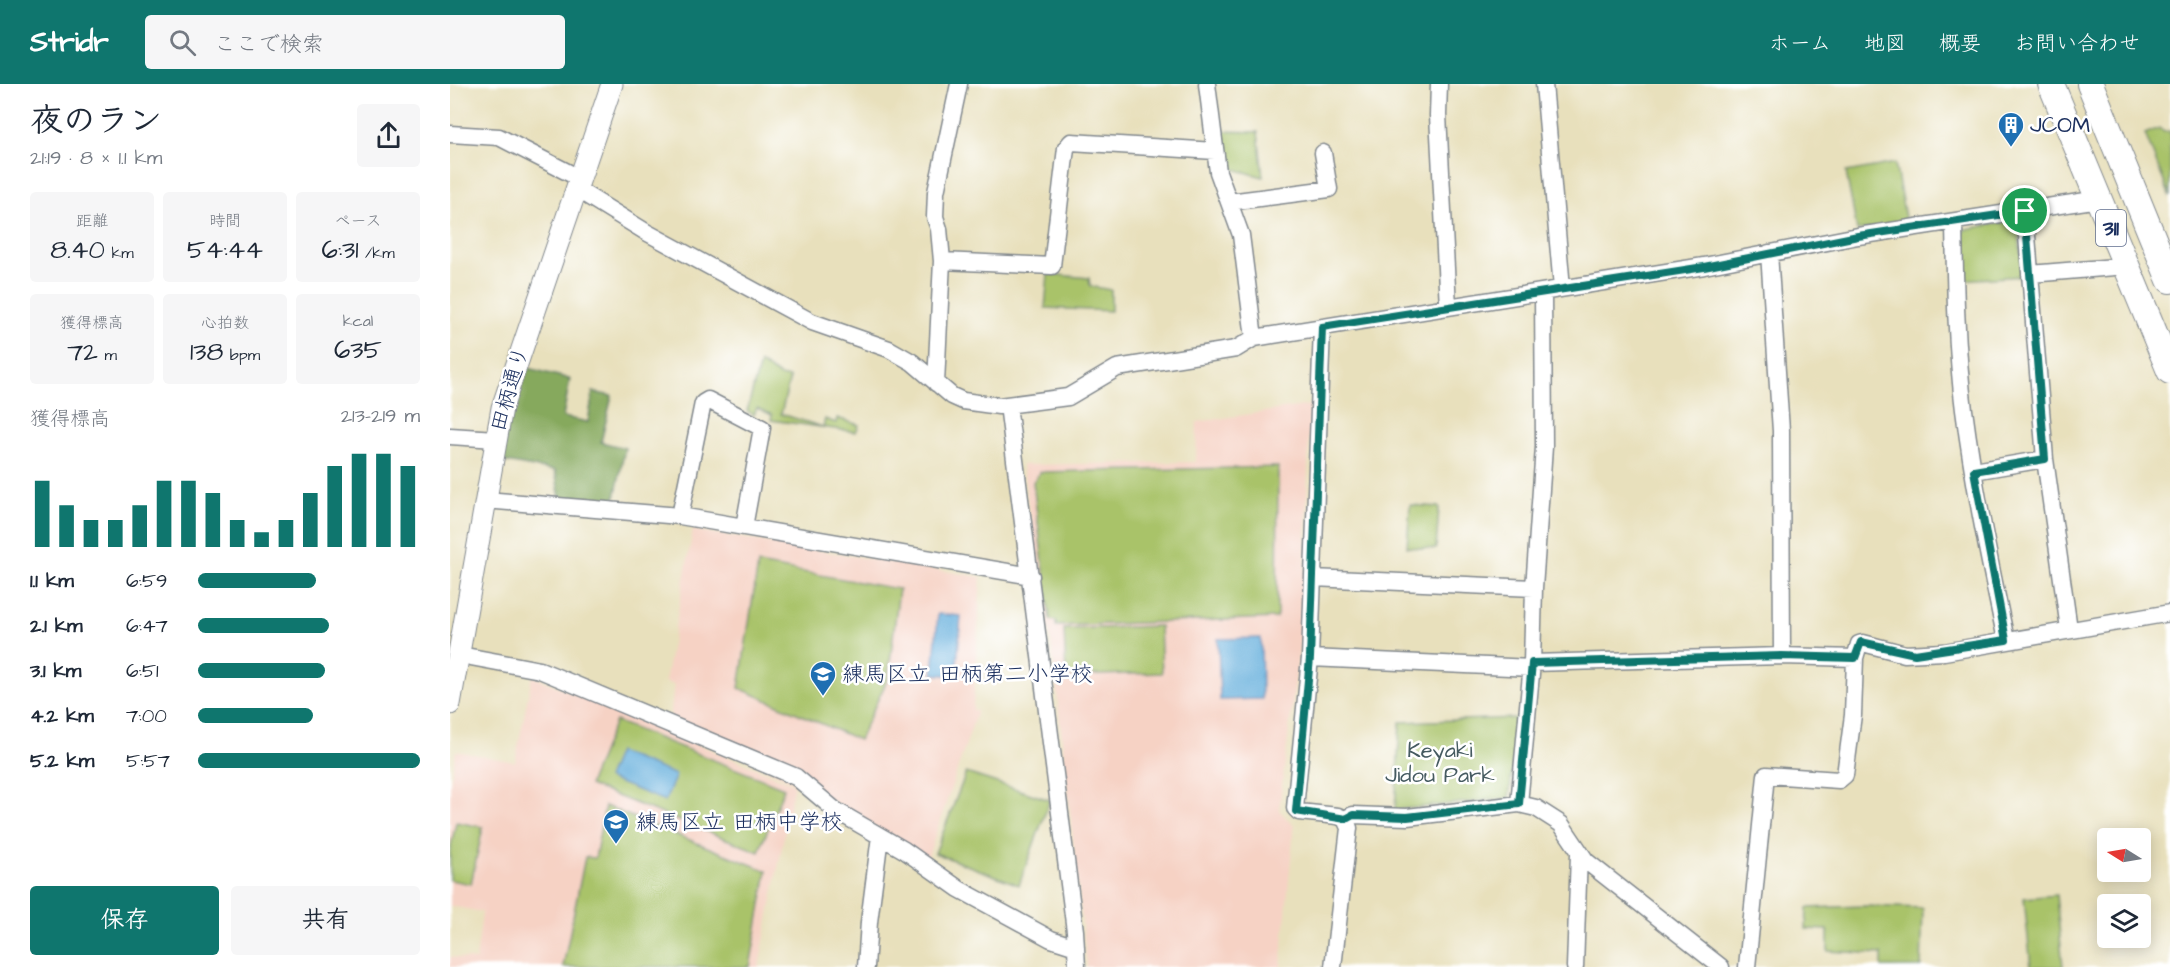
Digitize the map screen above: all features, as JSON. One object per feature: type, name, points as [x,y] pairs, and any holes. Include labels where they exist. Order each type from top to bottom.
[{"type":"main road","name":"311","points":[[2051,84],[2170,371]]},
{"type":"main road","name":"311","points":[[2068,84],[2170,326]]},
{"type":"main road","name":"311","points":[[2090,84],[2170,280]]},
{"type":"main road","name":"311","points":[[2109,84],[2170,233]]},
{"type":"street","name":"田柄通り","points":[[450,704],[496,439],[520,351],[612,84]]},
{"type":"street","points":[[936,383],[942,261],[939,229],[935,217],[936,192],[959,84]]},
{"type":"street","points":[[1207,84],[1218,172],[1241,235],[1254,338]]},
{"type":"street","points":[[1439,84],[1438,115],[1448,307]]},
{"type":"street","points":[[1544,84],[1562,288]]},
{"type":"street","points":[[450,134],[500,137],[579,185],[646,232],[812,322],[889,349],[912,362],[936,383],[963,401],[1008,405],[1068,397],[1117,368],[1236,350],[1254,338],[1704,267],[1769,253],[2099,199]]},
{"type":"street","points":[[942,261],[1052,266],[1066,148],[1071,142],[1215,151]]},
{"type":"street","points":[[1229,202],[1329,189],[1323,153]]},
{"type":"street","points":[[2025,211],[2045,459],[2069,629]]},
{"type":"street","points":[[1954,222],[1956,317],[1964,408],[2006,640]]},
{"type":"street","points":[[1769,253],[1781,431],[1782,656]]},
{"type":"street","points":[[2030,274],[2127,267]]},
{"type":"street","points":[[1519,804],[1532,666],[1534,588],[1545,432],[1543,292]]},
{"type":"street","points":[[1322,327],[1310,658],[1294,808],[1299,812],[1346,819]]},
{"type":"street","points":[[680,516],[703,403],[708,400],[762,428],[744,527]]},
{"type":"street","points":[[1008,405],[1031,576],[1077,967]]},
{"type":"street","points":[[450,436],[496,439]]},
{"type":"street","points":[[1974,471],[2045,459]]},
{"type":"street","points":[[485,500],[680,516],[1031,576]]},
{"type":"street","points":[[1313,578],[1534,588]]},
{"type":"street","points":[[1747,967],[1766,775],[1843,779],[1850,750],[1855,658],[1861,642],[1915,654],[2170,613]]},
{"type":"street","points":[[1310,658],[1532,666],[1782,656],[1855,658]]},
{"type":"street","points":[[455,665],[540,670],[796,777],[835,810],[880,836],[959,889],[1051,939],[1076,947]]},
{"type":"street","points":[[1346,819],[1353,815],[1407,817],[1519,804],[1536,808],[1561,824],[1570,835],[1579,854],[1622,892],[1720,967]]},
{"type":"street","points":[[1333,967],[1349,828],[1346,819]]},
{"type":"street","points":[[866,967],[880,836]]},
{"type":"street","points":[[1575,967],[1579,854]]},
{"type":"shaded area","points":[[1310,405],[1303,620],[1279,810],[1294,826],[1281,967],[1087,967],[1052,648],[1022,465],[1196,462],[1197,422]]},
{"type":"shaded area","name":"練馬区立 田柄第二小学校","points":[[693,530],[981,577],[973,710],[977,711],[927,860],[839,805],[670,720],[674,685],[665,682]]},
{"type":"shaded area","name":"練馬区立 田柄中学校","points":[[532,676],[794,784],[759,967],[450,967],[450,957],[476,960],[482,912],[450,906],[450,784],[456,751],[515,762]]},
{"type":"green space","points":[[2159,128],[2164,132],[2170,131],[2170,197],[2145,134]]},
{"type":"green space","points":[[1220,131],[1258,132],[1263,177],[1226,167]]},
{"type":"green space","points":[[1895,163],[1906,223],[1857,231],[1846,172]]},
{"type":"green space","points":[[2013,221],[2019,225],[2022,276],[1962,280],[1961,234],[1966,229]]},
{"type":"green space","points":[[1048,274],[1089,278],[1090,286],[1111,290],[1111,311],[1045,308]]},
{"type":"green space","points":[[760,363],[780,376],[790,378],[781,414],[823,427],[825,419],[836,423],[837,418],[859,425],[856,432],[771,420],[772,415],[757,408],[754,415],[747,411]]},
{"type":"green space","points":[[525,367],[570,379],[563,417],[588,422],[593,392],[612,396],[601,442],[625,448],[613,508],[561,503],[555,471],[500,461],[511,410]]},
{"type":"green space","points":[[1278,467],[1277,618],[1056,626],[1056,621],[1050,620],[1033,482],[1040,472]]},
{"type":"green space","points":[[1410,505],[1439,507],[1436,549],[1407,547]]},
{"type":"green space","points":[[758,564],[899,589],[888,678],[859,740],[739,688]]},
{"type":"green space","points":[[1160,626],[1162,673],[1066,676],[1064,629]]},
{"type":"green space","name":"Keyaki Jidou Park","points":[[1518,718],[1509,798],[1395,810],[1400,722]]},
{"type":"green space","points":[[615,721],[784,788],[759,852],[589,785]]},
{"type":"green space","points":[[966,773],[1050,800],[1019,885],[935,853]]},
{"type":"green space","points":[[605,806],[767,871],[750,967],[563,967],[585,857],[595,858]]},
{"type":"green space","points":[[456,822],[483,827],[471,884],[450,880],[450,851]]},
{"type":"green space","points":[[2056,895],[2063,967],[2031,967],[2024,898]]},
{"type":"green space","points":[[1865,906],[1923,908],[1921,967],[1882,967],[1882,954],[1828,951],[1828,930],[1806,929],[1807,908]]},
{"type":"water","points":[[938,614],[961,616],[956,676],[933,674]]},
{"type":"water","points":[[1261,638],[1262,699],[1220,700],[1218,639]]},
{"type":"water","points":[[618,752],[676,775],[665,801],[607,778]]},
{"type":"place","name":"JCOM","points":[[2011,148]]},
{"type":"place","name":"練馬区立 田柄第二小学校","points":[[823,697]]},
{"type":"place","name":"練馬区立 田柄中学校","points":[[616,845]]},
{"type":"route","points":[[2025,211],[2045,459],[1974,471],[1982,529],[2006,640],[1944,652],[1915,654],[1895,652],[1861,642],[1857,646],[1855,658],[1782,656],[1532,663],[1519,804],[1407,817],[1353,815],[1346,819],[1296,811],[1294,808],[1310,658],[1322,327],[1704,267],[1858,236],[2025,211]]}]
